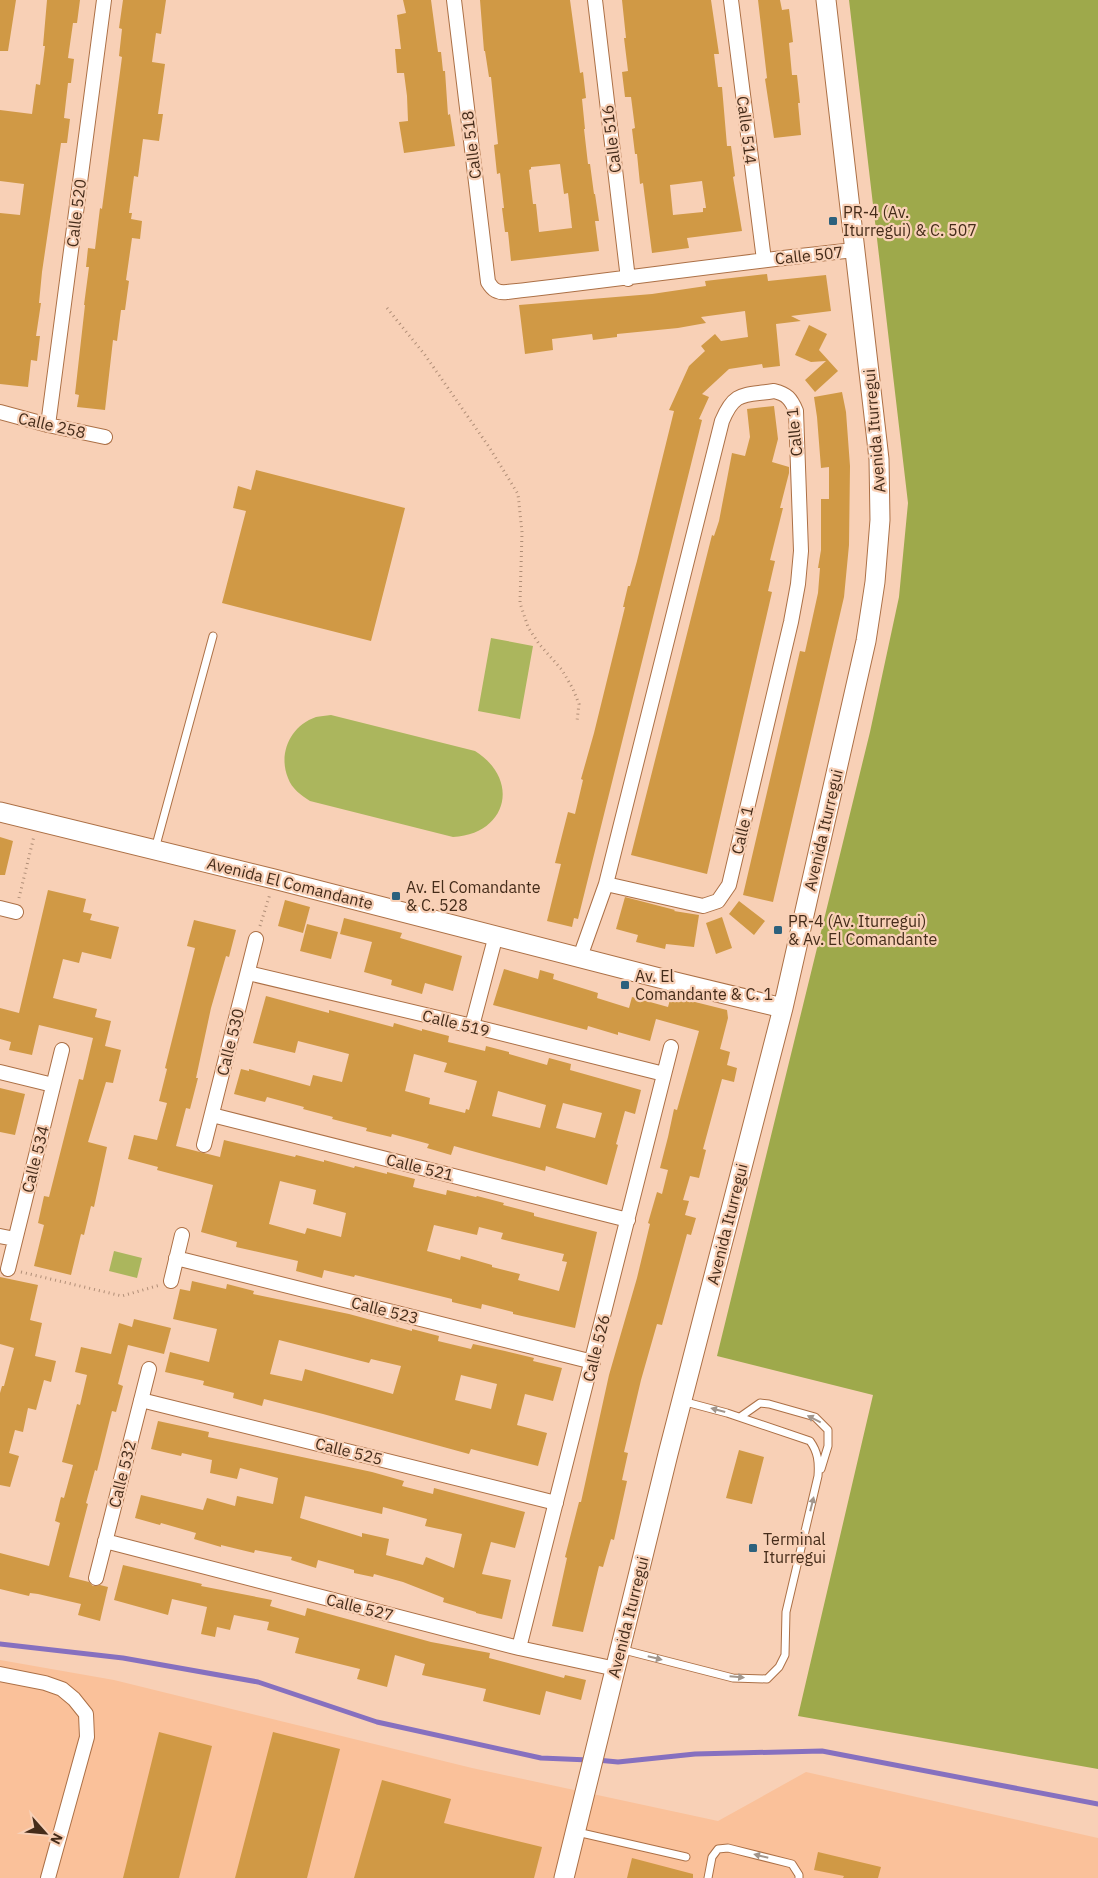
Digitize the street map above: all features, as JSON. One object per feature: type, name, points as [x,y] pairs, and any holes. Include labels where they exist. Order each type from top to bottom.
[{"type":"street","name":"Calle 520","points":[[48,425],[104,0]]},
{"type":"street","name":"Calle 518","points":[[454,0],[488,282],[492,288]]},
{"type":"street","name":"Calle 516","points":[[595,0],[628,279]]},
{"type":"street","name":"Calle 514","points":[[731,0],[764,260]]},
{"type":"street","name":"Avenida Iturregui","points":[[564,1878],[682,1400],[783,1008],[866,641],[876,582],[880,520],[879,460],[826,0]]},
{"type":"street","name":"Calle 507","points":[[492,288],[499,293],[628,279],[764,260],[855,250]]},
{"type":"street","name":"Calle 1","points":[[580,957],[606,884],[722,421],[728,406],[739,396],[774,391],[783,393],[792,400],[796,411],[800,560],[791,622],[729,885],[718,901],[703,906],[606,884]]},
{"type":"street","name":"Calle 258","points":[[0,412],[48,425],[105,437]]},
{"type":"street","name":"Avenida El Comandante","points":[[0,812],[155,849],[783,1008]]},
{"type":"street","points":[[0,908],[16,912]]},
{"type":"street","points":[[472,1026],[496,935]]},
{"type":"street","name":"Calle 530","points":[[204,1144],[256,939]]},
{"type":"street","name":"Calle 519","points":[[248,973],[664,1074]]},
{"type":"street","name":"Calle 526","points":[[520,1648],[671,1047]]},
{"type":"street","name":"Calle 534","points":[[8,1269],[62,1050]]},
{"type":"street","points":[[0,1072],[54,1085]]},
{"type":"street","name":"Calle 521","points":[[212,1115],[628,1220]]},
{"type":"street","points":[[171,1281],[182,1235]]},
{"type":"street","points":[[0,1236],[15,1240]]},
{"type":"street","name":"Calle 523","points":[[176,1258],[593,1362]]},
{"type":"street","name":"Calle 532","points":[[96,1578],[149,1369]]},
{"type":"street","name":"Calle 525","points":[[141,1400],[556,1503]]},
{"type":"street","name":"Calle 527","points":[[105,1541],[520,1648],[616,1669]]},
{"type":"street","points":[[0,1674],[45,1682],[62,1689],[74,1699],[86,1714],[87,1737],[48,1878]]},
{"type":"lane","points":[[155,849],[213,636]]},
{"type":"lane","points":[[682,1400],[740,1417],[810,1441],[816,1449],[818,1476]]},
{"type":"lane","points":[[620,1649],[733,1678],[767,1679],[779,1667],[785,1655],[786,1612],[818,1476],[828,1446],[828,1430],[815,1417],[769,1404],[760,1403],[740,1417]]},
{"type":"lane","points":[[576,1832],[686,1857]]},
{"type":"lane","points":[[708,1878],[712,1857],[718,1849],[728,1848],[792,1864],[799,1875],[798,1878]]},
{"type":"path","points":[[387,308],[426,355],[489,447],[518,494],[522,532],[520,603],[528,627],[539,644],[562,670],[573,689],[579,704],[577,721]]},
{"type":"path","points":[[16,912],[38,821]]},
{"type":"path","points":[[256,939],[274,879]]},
{"type":"path","points":[[8,1269],[122,1296],[171,1281]]},
{"type":"shaded area","points":[[0,1660],[114,1680],[472,1768],[718,1821],[806,1772],[1098,1838],[1098,1878],[0,1878]]},
{"type":"green space","points":[[849,0],[1098,0],[1098,1769],[798,1716],[873,1395],[717,1356],[870,732],[899,597],[908,503]]},
{"type":"green space","points":[[491,638],[533,646],[520,719],[478,711]]},
{"type":"green space","points":[[331,715],[475,751],[489,763],[499,776],[502,804],[496,816],[486,826],[471,834],[453,837],[310,801],[292,785],[285,769],[284,760],[288,742],[299,727],[307,721],[316,717]]},
{"type":"green space","points":[[114,1251],[142,1258],[137,1278],[109,1271]]},
{"type":"building","points":[[0,0],[16,0],[8,51],[0,51]]},
{"type":"building","points":[[47,0],[80,0],[77,23],[73,23],[68,58],[74,59],[71,83],[68,83],[64,118],[70,119],[67,143],[61,143],[42,272],[39,303],[41,303],[36,336],[40,336],[37,361],[31,360],[28,387],[0,384],[0,213],[20,215],[24,184],[0,181],[0,110],[32,114],[36,84],[40,85],[45,46],[43,46]]},
{"type":"building","points":[[123,0],[166,0],[161,34],[156,33],[152,62],[165,64],[158,114],[163,114],[159,141],[143,139],[138,177],[134,176],[129,213],[132,213],[131,219],[142,221],[140,239],[132,238],[126,280],[129,281],[125,310],[121,310],[117,341],[113,340],[105,410],[77,407],[79,395],[75,394],[89,267],[86,267],[88,248],[95,249],[122,57],[119,56],[122,29],[119,28]]},
{"type":"building","points":[[403,0],[431,0],[438,52],[441,52],[443,71],[445,71],[448,115],[450,114],[455,146],[404,153],[399,122],[408,121],[407,96],[404,73],[397,73],[395,49],[401,49],[397,15],[406,13]]},
{"type":"building","points":[[480,0],[570,0],[580,73],[583,72],[586,98],[582,99],[584,129],[588,164],[590,164],[599,221],[595,221],[599,251],[511,261],[508,232],[505,232],[502,208],[504,208],[500,173],[497,174],[494,145],[498,144],[491,77],[489,77],[484,51]],"holes":[[[560,164],[564,194],[568,193],[572,228],[539,232],[536,204],[533,204],[529,170],[531,167]]]},
{"type":"building","points":[[622,0],[711,0],[719,54],[714,54],[718,87],[722,87],[727,146],[731,146],[735,176],[733,177],[742,231],[687,238],[689,248],[652,253],[643,183],[640,184],[637,154],[635,154],[632,129],[635,128],[631,97],[625,97],[622,72],[628,71],[624,38],[626,38]],"holes":[[[702,181],[706,208],[703,208],[703,212],[673,215],[670,185]]]},
{"type":"building","points":[[758,0],[780,0],[782,10],[789,9],[793,42],[789,43],[792,75],[797,75],[801,135],[774,138],[765,79],[767,78]]},
{"type":"building","points":[[767,274],[768,281],[826,275],[831,311],[791,316],[801,321],[776,324],[780,366],[763,368],[762,364],[729,369],[702,394],[709,397],[699,419],[702,420],[578,919],[574,918],[572,927],[547,921],[561,864],[555,863],[568,812],[575,814],[583,780],[581,779],[625,607],[623,607],[628,586],[630,586],[637,561],[674,411],[669,410],[689,366],[705,351],[701,346],[715,334],[721,341],[748,337],[745,311],[701,317],[706,323],[678,328],[617,334],[617,337],[593,340],[592,334],[552,339],[553,350],[525,354],[519,305],[652,294],[706,286],[705,281]]},
{"type":"building","points":[[809,325],[827,334],[819,350],[838,371],[815,392],[805,380],[826,361],[811,362],[795,355]]},
{"type":"building","points":[[842,392],[846,412],[850,466],[849,545],[844,597],[773,902],[743,895],[800,651],[805,652],[818,593],[820,568],[818,568],[821,550],[821,499],[829,499],[829,467],[821,468],[814,397]]},
{"type":"building","points":[[774,406],[778,439],[772,462],[789,467],[789,473],[780,508],[783,508],[770,560],[775,561],[768,591],[772,592],[707,874],[631,855],[712,535],[714,536],[719,521],[732,453],[745,456],[750,437],[747,409]]},
{"type":"building","points":[[256,470],[405,508],[371,641],[222,603],[246,511],[233,508],[238,486],[251,490]]},
{"type":"building","points":[[0,837],[13,841],[5,875],[0,875]]},
{"type":"building","points":[[48,890],[86,899],[83,912],[92,914],[90,920],[119,927],[111,959],[82,952],[79,963],[63,959],[53,998],[97,1009],[95,1017],[111,1021],[105,1046],[121,1050],[113,1083],[106,1082],[88,1142],[107,1147],[94,1207],[91,1206],[84,1235],[81,1234],[71,1275],[34,1266],[44,1225],[38,1223],[44,1196],[49,1197],[79,1079],[83,1080],[93,1038],[39,1025],[32,1055],[9,1050],[11,1042],[0,1039],[0,1008],[19,1013]]},
{"type":"building","points":[[625,897],[674,911],[699,915],[694,947],[666,944],[665,949],[636,942],[638,935],[616,929]]},
{"type":"building","points":[[285,900],[310,907],[303,933],[278,926]]},
{"type":"building","points":[[739,901],[765,921],[754,935],[729,914]]},
{"type":"building","points":[[722,917],[732,948],[716,954],[706,923]]},
{"type":"building","points":[[344,918],[402,933],[400,938],[462,956],[453,991],[425,983],[422,994],[391,985],[392,980],[364,972],[372,942],[340,934]]},
{"type":"building","points":[[194,920],[236,930],[229,957],[226,956],[211,1008],[196,1078],[198,1078],[190,1109],[186,1108],[176,1146],[220,1157],[224,1140],[295,1157],[296,1155],[354,1168],[355,1166],[387,1174],[387,1172],[415,1179],[413,1187],[446,1195],[447,1190],[477,1196],[534,1213],[534,1216],[597,1232],[575,1328],[513,1314],[513,1312],[482,1304],[481,1309],[452,1302],[452,1299],[355,1275],[354,1277],[324,1270],[322,1278],[296,1271],[298,1261],[236,1247],[237,1242],[201,1232],[213,1185],[157,1170],[158,1167],[128,1159],[134,1135],[157,1140],[167,1103],[159,1101],[167,1069],[165,1068],[195,948],[187,946]],"holes":[[[280,1181],[316,1190],[313,1204],[346,1213],[341,1237],[307,1228],[305,1234],[269,1224]],[[434,1225],[477,1235],[479,1227],[503,1233],[501,1239],[564,1254],[562,1261],[567,1262],[559,1291],[518,1280],[520,1274],[492,1267],[492,1265],[461,1256],[460,1260],[427,1251]]]},
{"type":"building","points":[[307,924],[338,932],[331,959],[300,951]]},
{"type":"building","points":[[504,969],[538,979],[540,970],[554,974],[553,979],[598,993],[597,998],[629,1008],[632,997],[668,1007],[671,996],[727,1010],[728,1018],[720,1049],[730,1052],[727,1065],[737,1068],[734,1082],[722,1079],[703,1149],[706,1150],[699,1178],[690,1176],[683,1200],[689,1201],[685,1215],[696,1218],[691,1235],[687,1234],[662,1325],[657,1324],[641,1380],[624,1452],[628,1453],[622,1480],[627,1481],[614,1540],[611,1539],[603,1567],[599,1566],[583,1632],[552,1626],[567,1558],[565,1557],[579,1502],[581,1502],[609,1375],[637,1278],[650,1224],[648,1223],[657,1192],[662,1194],[668,1170],[660,1168],[674,1109],[677,1110],[699,1031],[656,1019],[650,1041],[618,1032],[618,1035],[588,1026],[587,1030],[493,1005]]},
{"type":"building","points":[[266,996],[329,1013],[329,1010],[393,1027],[394,1023],[422,1031],[422,1029],[449,1036],[448,1042],[485,1051],[486,1046],[547,1065],[549,1058],[571,1064],[570,1070],[641,1090],[635,1114],[625,1111],[607,1185],[546,1166],[545,1171],[454,1146],[451,1155],[427,1148],[429,1144],[392,1134],[391,1137],[366,1131],[367,1128],[332,1119],[333,1117],[303,1109],[304,1107],[267,1097],[265,1102],[234,1094],[241,1069],[249,1071],[249,1069],[310,1086],[313,1075],[342,1082],[349,1054],[298,1041],[295,1053],[253,1043]],"holes":[[[414,1054],[447,1063],[444,1072],[477,1081],[469,1110],[466,1109],[465,1113],[429,1104],[430,1098],[405,1091]],[[498,1091],[546,1105],[540,1128],[492,1116]],[[563,1103],[602,1113],[595,1138],[556,1128]]]},
{"type":"building","points":[[0,1088],[25,1094],[15,1135],[0,1132]]},
{"type":"building","points":[[0,1277],[38,1285],[30,1320],[42,1323],[35,1356],[56,1361],[51,1382],[44,1380],[36,1410],[28,1408],[23,1432],[15,1430],[9,1453],[19,1456],[10,1487],[0,1485],[0,1393],[2,1386],[4,1386],[14,1348],[0,1344]]},
{"type":"building","points":[[192,1281],[226,1289],[227,1284],[254,1291],[253,1294],[349,1314],[412,1331],[412,1329],[439,1336],[438,1341],[471,1349],[473,1344],[534,1358],[533,1361],[562,1368],[553,1401],[525,1394],[517,1425],[547,1433],[538,1466],[471,1449],[469,1454],[264,1399],[262,1406],[233,1398],[234,1393],[203,1385],[204,1381],[165,1372],[170,1352],[209,1362],[217,1329],[173,1319],[180,1289],[190,1291]],"holes":[[[279,1340],[369,1363],[371,1359],[401,1366],[393,1394],[305,1369],[302,1381],[270,1374]],[[461,1375],[497,1384],[491,1409],[455,1400]]]},
{"type":"building","points":[[134,1319],[171,1328],[164,1354],[128,1345],[118,1384],[123,1386],[116,1412],[112,1411],[97,1471],[95,1470],[86,1503],[88,1504],[69,1577],[89,1582],[93,1586],[108,1587],[100,1621],[78,1615],[81,1604],[38,1594],[30,1593],[29,1596],[0,1589],[0,1553],[49,1566],[60,1523],[55,1521],[61,1497],[64,1498],[73,1465],[62,1462],[77,1404],[80,1405],[87,1375],[75,1372],[81,1347],[111,1354],[119,1323],[132,1327]]},
{"type":"building","points":[[158,1421],[209,1432],[208,1437],[372,1472],[404,1481],[402,1486],[433,1494],[434,1488],[525,1512],[515,1548],[491,1542],[482,1574],[511,1580],[502,1619],[443,1602],[444,1598],[403,1582],[374,1574],[373,1577],[354,1573],[354,1570],[318,1560],[316,1568],[291,1560],[292,1557],[255,1550],[254,1553],[221,1545],[221,1547],[194,1539],[196,1533],[135,1518],[141,1495],[203,1510],[207,1498],[235,1506],[237,1496],[273,1504],[278,1478],[240,1468],[237,1479],[210,1473],[212,1460],[182,1453],[181,1456],[151,1449]],"holes":[[[305,1496],[382,1514],[383,1507],[427,1519],[425,1526],[462,1534],[454,1568],[426,1557],[423,1565],[386,1555],[389,1539],[362,1533],[362,1537],[300,1518]]]},
{"type":"building","points":[[739,1450],[764,1457],[752,1504],[726,1498]]},
{"type":"building","points":[[123,1565],[202,1584],[201,1586],[272,1600],[270,1606],[305,1616],[307,1608],[431,1642],[490,1653],[489,1658],[564,1678],[565,1675],[586,1680],[581,1700],[546,1691],[540,1715],[511,1708],[483,1701],[486,1689],[422,1675],[425,1664],[395,1655],[387,1687],[357,1679],[360,1669],[295,1653],[299,1638],[267,1630],[269,1622],[234,1615],[230,1630],[217,1627],[215,1637],[201,1634],[207,1607],[172,1599],[168,1615],[114,1600]]},
{"type":"building","points":[[159,1732],[212,1746],[179,1878],[123,1878]]},
{"type":"building","points":[[273,1732],[340,1749],[307,1878],[235,1878]]},
{"type":"building","points":[[382,1780],[451,1799],[444,1823],[542,1847],[534,1878],[354,1878]]},
{"type":"building","points":[[818,1852],[881,1867],[878,1878],[843,1878],[844,1876],[814,1870]]},
{"type":"building","points":[[632,1858],[693,1874],[693,1878],[627,1878]]},
{"type":"waterway","points":[[0,1644],[123,1658],[258,1682],[377,1722],[541,1758],[589,1760]]},
{"type":"waterway","points":[[597,1760],[618,1762],[695,1754],[822,1751],[1098,1804]]},
{"type":"place","name":"PR-4 (Av. Iturregui) & C. 507","points":[[833,221]]},
{"type":"place","name":"Av. El Comandante & C. 528","points":[[396,896]]},
{"type":"place","name":"PR-4 (Av. Iturregui) & Av. El Comandante","points":[[778,930]]},
{"type":"place","name":"Av. El Comandante & C. 1","points":[[625,985]]},
{"type":"place","name":"Terminal Iturregui","points":[[753,1548]]}]
